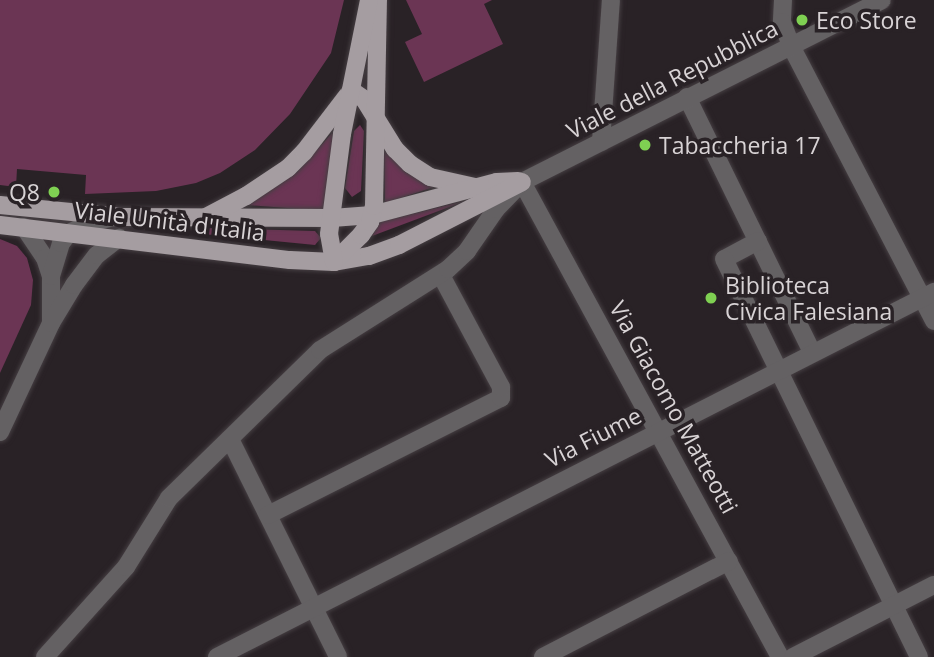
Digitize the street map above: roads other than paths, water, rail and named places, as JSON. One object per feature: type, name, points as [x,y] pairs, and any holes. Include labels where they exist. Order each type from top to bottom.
[{"type":"main road","points":[[334,262],[329,234],[351,90],[369,0]]},
{"type":"main road","points":[[334,262],[361,235],[372,215],[378,125],[378,0]]},
{"type":"main road","points":[[351,90],[364,99],[378,125],[401,157],[420,172],[443,181],[479,187]]},
{"type":"main road","points":[[203,218],[246,196],[288,168],[312,142],[351,90]]},
{"type":"main road","name":"Viale Unità d'Italia","points":[[0,205],[123,216],[332,218],[372,215],[508,180],[522,182]]},
{"type":"main road","name":"Viale Unità d'Italia","points":[[0,225],[290,260],[334,262],[369,256],[399,245],[522,182]]},
{"type":"street","points":[[601,142],[611,0]]},
{"type":"street","points":[[783,0],[782,22],[791,46],[928,295],[934,321]]},
{"type":"street","name":"Viale della Repubblica","points":[[45,657],[126,567],[169,498],[320,350],[440,275],[467,251],[496,208],[522,182],[882,0]]},
{"type":"street","points":[[687,97],[812,352]]},
{"type":"street","name":"Via Giacomo Matteotti","points":[[522,182],[780,657]]},
{"type":"street","points":[[51,323],[51,276],[55,254],[69,233],[93,222],[123,216]]},
{"type":"street","points":[[24,227],[45,258],[51,276]]},
{"type":"street","points":[[0,432],[51,323],[86,267],[119,238]]},
{"type":"street","points":[[758,241],[724,259],[919,657]]},
{"type":"street","points":[[268,515],[500,398],[501,387],[440,275]]},
{"type":"street","name":"Via Fiume","points":[[218,657],[778,369],[928,295]]},
{"type":"street","points":[[230,439],[338,657]]},
{"type":"street","points":[[543,657],[729,561]]},
{"type":"street","points":[[793,657],[934,585]]},
{"type":"place","name":"Eco Store","points":[[802,20]]},
{"type":"place","name":"Tabaccheria 17","points":[[645,145]]},
{"type":"place","name":"Q8","points":[[54,192]]},
{"type":"place","name":"Biblioteca Civica Falesiana","points":[[711,298]]}]
